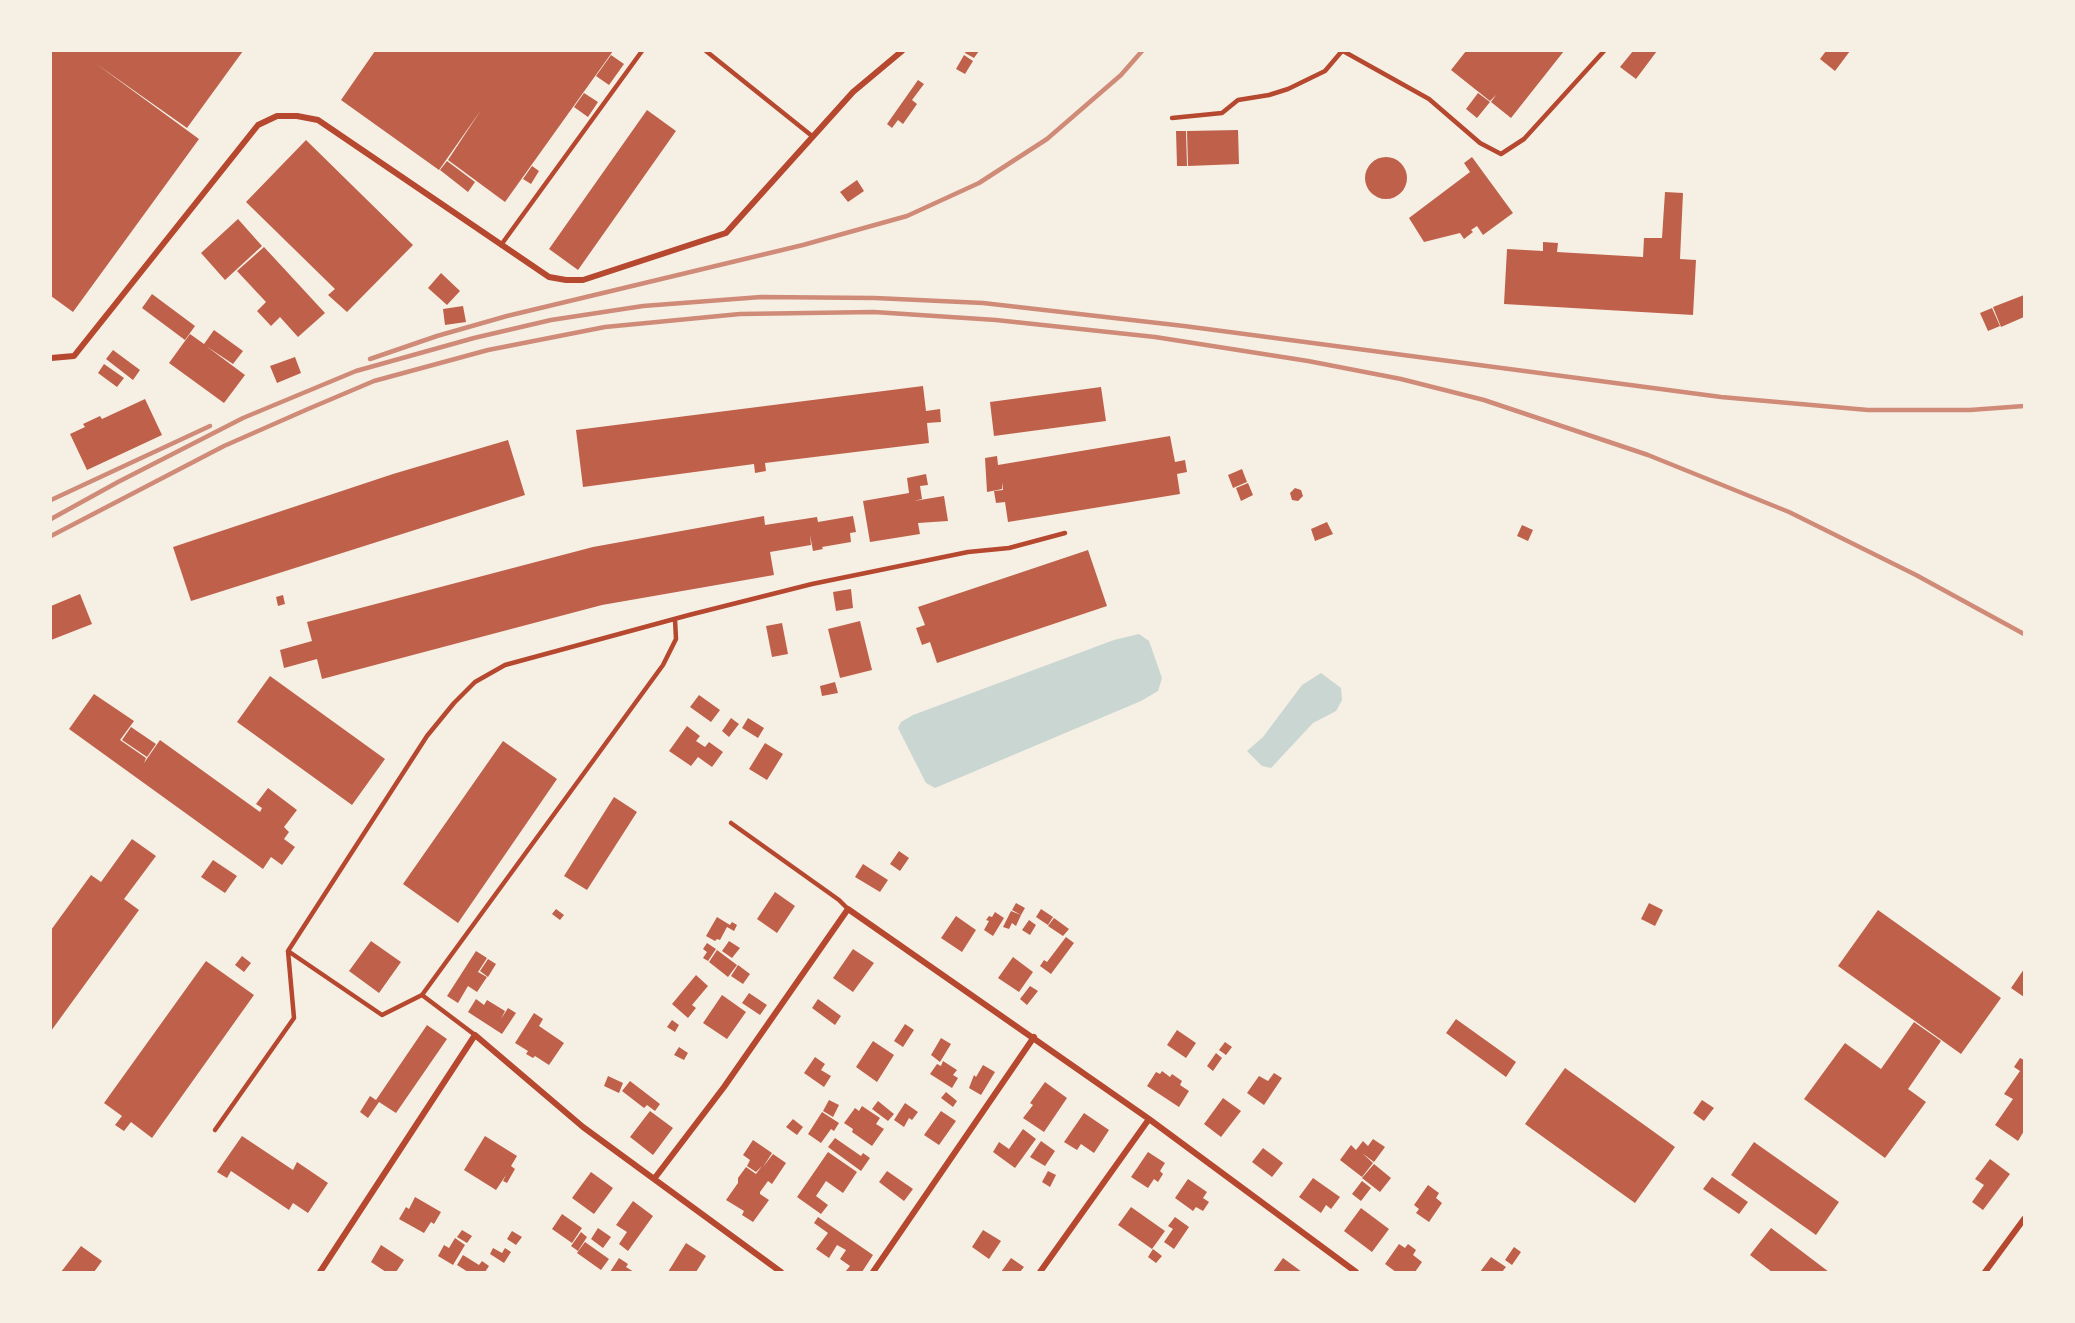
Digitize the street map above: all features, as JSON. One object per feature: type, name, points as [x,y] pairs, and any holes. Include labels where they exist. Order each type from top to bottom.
[{"type":"street","points":[[51,358],[74,356],[258,126],[278,116],[297,116],[318,120],[549,277],[583,280],[726,233],[853,92],[902,51]]},
{"type":"street","points":[[654,1179],[724,1087],[849,909],[1149,1119],[1356,1272]]},
{"type":"street","points":[[320,1272],[476,1035],[583,1127],[781,1272]]},
{"type":"street","points":[[873,1272],[1034,1037]]},
{"type":"street","points":[[1040,1272],[1149,1119]]},
{"type":"street","points":[[1985,1272],[2024,1219]]},
{"type":"lane","points":[[501,245],[642,51]]},
{"type":"lane","points":[[706,51],[812,136]]},
{"type":"lane","points":[[1172,118],[1222,113],[1238,100],[1288,90],[1325,70],[1342,51],[1429,99],[1480,143],[1501,154],[1524,139],[1604,51]]},
{"type":"lane","points":[[215,1130],[294,1018],[288,951],[428,736],[454,703],[476,682],[505,665],[812,584],[968,552],[1009,548],[1065,533]]},
{"type":"lane","points":[[288,951],[382,1015],[422,995],[663,665],[676,639],[675,619]]},
{"type":"lane","points":[[731,823],[849,909]]},
{"type":"lane","points":[[422,995],[476,1035]]},
{"type":"shaded area","points":[[1139,634],[1149,641],[1162,678],[1158,691],[1141,701],[935,788],[926,783],[898,728],[901,722],[913,715],[1114,640]]},
{"type":"shaded area","points":[[1321,673],[1341,688],[1342,700],[1336,711],[1313,723],[1271,768],[1262,766],[1247,751],[1263,737],[1302,685]]},
{"type":"building","points":[[51,51],[243,51],[187,128],[95,63],[199,139],[73,312],[51,296]]},
{"type":"building","points":[[375,51],[613,51],[505,202],[448,160],[481,110],[439,170],[341,100]]},
{"type":"building","points":[[966,51],[979,51],[974,58],[965,53]]},
{"type":"building","points":[[1466,51],[1564,51],[1511,118],[1491,102],[1496,95],[1490,101],[1451,70]]},
{"type":"building","points":[[1633,51],[1657,51],[1636,79],[1620,67]]},
{"type":"building","points":[[1826,51],[1850,51],[1835,71],[1820,59]]},
{"type":"building","points":[[611,55],[624,64],[609,85],[596,76]]},
{"type":"building","points":[[964,55],[973,61],[965,74],[956,69]]},
{"type":"building","points":[[918,80],[924,84],[912,100],[917,104],[903,124],[898,120],[892,128],[887,124]]},
{"type":"building","points":[[584,93],[598,102],[588,117],[574,107]]},
{"type":"building","points":[[1478,93],[1490,102],[1477,118],[1466,109]]},
{"type":"building","points":[[647,110],[676,131],[578,270],[549,249]]},
{"type":"building","points":[[1238,130],[1239,164],[1188,166],[1187,131]]},
{"type":"building","points":[[1176,131],[1186,131],[1187,166],[1177,166]]},
{"type":"building","points":[[306,140],[413,245],[347,312],[328,295],[335,289],[246,202]]},
{"type":"building","points":[[1386,157],[1401,163],[1407,178],[1401,193],[1386,199],[1371,193],[1365,178],[1371,163]]},
{"type":"building","points":[[1472,157],[1513,213],[1483,235],[1477,226],[1464,239],[1460,233],[1424,242],[1409,218],[1470,172],[1464,163]]},
{"type":"building","points":[[447,161],[475,182],[468,192],[440,170]]},
{"type":"building","points":[[532,166],[539,171],[531,184],[523,179]]},
{"type":"building","points":[[857,180],[864,191],[848,202],[840,192]]},
{"type":"building","points":[[1665,192],[1683,193],[1680,259],[1696,260],[1693,315],[1504,304],[1507,249],[1543,251],[1543,242],[1558,243],[1557,252],[1643,257],[1644,238],[1662,238]]},
{"type":"building","points":[[238,219],[262,246],[225,280],[201,253]]},
{"type":"building","points":[[264,247],[325,313],[298,337],[280,317],[271,326],[257,311],[266,302],[237,271]]},
{"type":"building","points":[[441,273],[460,291],[447,305],[428,288]]},
{"type":"building","points":[[152,294],[195,326],[185,340],[142,308]]},
{"type":"building","points":[[2024,295],[2024,317],[2001,327],[1993,307]]},
{"type":"building","points":[[463,306],[466,322],[445,325],[443,309]]},
{"type":"building","points":[[1992,308],[2000,326],[1988,331],[1980,313]]},
{"type":"building","points":[[214,330],[243,351],[233,364],[206,346],[245,375],[224,403],[169,363],[190,334],[204,344]]},
{"type":"building","points":[[113,350],[140,370],[133,380],[106,359]]},
{"type":"building","points":[[295,357],[301,373],[277,383],[270,366]]},
{"type":"building","points":[[104,364],[124,378],[117,387],[98,373]]},
{"type":"building","points":[[923,386],[926,411],[940,409],[941,422],[927,423],[929,443],[765,463],[766,471],[755,473],[754,464],[583,487],[576,430]]},
{"type":"building","points":[[1101,387],[1106,421],[994,436],[990,402]]},
{"type":"building","points":[[145,399],[162,435],[87,470],[70,434],[85,427],[83,424],[100,416],[102,419]]},
{"type":"building","points":[[1170,436],[1175,462],[1185,460],[1187,472],[1177,474],[1180,494],[1008,522],[1005,502],[996,503],[994,491],[1003,490],[1002,482],[1002,489],[987,492],[985,458],[997,456],[998,465]]},
{"type":"building","points":[[508,440],[525,495],[191,601],[173,547],[393,474]]},
{"type":"building","points":[[1242,469],[1247,482],[1233,488],[1228,475]]},
{"type":"building","points":[[926,474],[928,485],[920,486],[922,499],[914,501],[944,496],[948,521],[918,523],[920,534],[870,542],[863,501],[909,493],[907,478]]},
{"type":"building","points":[[1248,483],[1253,495],[1241,501],[1236,488]]},
{"type":"building","points":[[1295,488],[1301,490],[1303,496],[1298,501],[1292,500],[1290,493]]},
{"type":"building","points":[[764,516],[765,525],[817,517],[818,522],[853,516],[856,532],[850,533],[851,542],[822,547],[823,549],[813,551],[810,535],[811,545],[770,552],[774,575],[602,605],[322,679],[317,659],[284,668],[280,650],[312,641],[307,622],[593,547]]},
{"type":"building","points":[[1327,522],[1333,534],[1315,541],[1311,529]]},
{"type":"building","points":[[1522,525],[1533,530],[1528,541],[1517,536]]},
{"type":"building","points":[[1088,550],[1107,606],[937,663],[930,642],[922,645],[916,628],[925,625],[918,607]]},
{"type":"building","points":[[851,589],[853,608],[836,611],[833,592]]},
{"type":"building","points":[[80,594],[92,624],[51,640],[51,606]]},
{"type":"building","points":[[283,595],[285,604],[278,606],[276,597]]},
{"type":"building","points":[[860,621],[872,670],[840,678],[828,629]]},
{"type":"building","points":[[782,623],[788,654],[772,657],[766,626]]},
{"type":"building","points":[[270,676],[385,759],[352,805],[237,722]]},
{"type":"building","points":[[835,682],[838,693],[822,696],[820,686]]},
{"type":"building","points":[[94,694],[134,721],[120,740],[146,758],[144,763],[160,740],[260,812],[262,808],[256,804],[268,788],[297,810],[284,827],[289,832],[284,839],[295,847],[282,865],[271,857],[263,869],[69,729]]},
{"type":"building","points":[[699,695],[720,710],[711,722],[690,707]]},
{"type":"building","points":[[731,718],[739,724],[729,737],[722,731]]},
{"type":"building","points":[[748,718],[764,728],[758,738],[742,728]]},
{"type":"building","points":[[687,726],[700,736],[696,741],[705,747],[709,742],[723,752],[712,767],[698,757],[691,766],[669,751]]},
{"type":"building","points":[[131,727],[156,744],[147,757],[122,740]]},
{"type":"building","points":[[503,741],[557,779],[458,923],[403,884]]},
{"type":"building","points":[[765,743],[783,754],[767,780],[749,769]]},
{"type":"building","points":[[614,797],[637,812],[587,890],[564,876]]},
{"type":"building","points":[[132,839],[156,856],[124,899],[139,910],[51,1031],[51,930],[91,875],[101,882]]},
{"type":"building","points":[[899,851],[909,858],[900,871],[890,864]]},
{"type":"building","points":[[213,860],[237,876],[225,893],[201,877]]},
{"type":"building","points":[[863,864],[888,880],[880,892],[855,877]]},
{"type":"building","points":[[775,892],[795,906],[777,933],[757,919]]},
{"type":"building","points":[[1016,903],[1025,908],[1021,915],[1012,910]]},
{"type":"building","points":[[1649,903],[1663,910],[1655,926],[1641,919]]},
{"type":"building","points":[[556,909],[564,915],[560,920],[552,914]]},
{"type":"building","points":[[1041,909],[1053,917],[1048,925],[1036,917]]},
{"type":"building","points":[[1878,910],[2001,998],[1961,1054],[1838,966]]},
{"type":"building","points":[[1011,911],[1021,915],[1016,926],[1012,923],[1009,929],[1003,927]]},
{"type":"building","points":[[995,912],[1004,918],[993,936],[984,930],[989,921],[986,920]]},
{"type":"building","points":[[956,916],[976,930],[962,952],[941,938]]},
{"type":"building","points":[[717,917],[730,925],[732,922],[737,925],[734,931],[727,927],[720,940],[715,941],[706,936]]},
{"type":"building","points":[[1054,918],[1069,929],[1063,936],[1048,926]]},
{"type":"building","points":[[1029,920],[1036,925],[1030,935],[1022,930]]},
{"type":"building","points":[[1066,937],[1074,943],[1051,974],[1040,966],[1044,960],[1047,962]]},
{"type":"building","points":[[371,941],[401,962],[379,993],[349,971]]},
{"type":"building","points":[[729,941],[740,948],[732,958],[722,951]]},
{"type":"building","points":[[707,943],[716,949],[708,961],[703,958],[707,952],[703,949]]},
{"type":"building","points":[[853,949],[874,963],[853,992],[833,978]]},
{"type":"building","points":[[717,950],[737,965],[728,977],[709,962]]},
{"type":"building","points":[[476,951],[487,958],[478,972],[487,977],[477,992],[468,986],[458,1003],[447,996]]},
{"type":"building","points":[[242,956],[251,963],[244,972],[235,965]]},
{"type":"building","points":[[1013,957],[1033,972],[1019,992],[998,978]]},
{"type":"building","points":[[488,959],[496,964],[488,977],[480,971]]},
{"type":"building","points":[[206,961],[254,995],[152,1138],[131,1122],[124,1131],[115,1125],[122,1116],[104,1103]]},
{"type":"building","points":[[738,965],[750,974],[743,984],[731,976]]},
{"type":"building","points":[[2024,969],[2024,997],[2011,988]]},
{"type":"building","points":[[696,975],[708,986],[692,1005],[696,1008],[688,1018],[672,1004]]},
{"type":"building","points":[[1030,986],[1038,991],[1027,1005],[1020,999]]},
{"type":"building","points":[[749,993],[767,1005],[760,1015],[742,1003]]},
{"type":"building","points":[[722,995],[746,1012],[727,1039],[703,1023]]},
{"type":"building","points":[[476,999],[484,1005],[487,1000],[505,1011],[501,1019],[508,1008],[516,1013],[502,1034],[468,1012]]},
{"type":"building","points":[[818,999],[841,1016],[835,1025],[812,1008]]},
{"type":"building","points":[[534,1013],[543,1019],[539,1026],[564,1043],[549,1065],[535,1056],[533,1058],[526,1054],[528,1051],[515,1043]]},
{"type":"building","points":[[1456,1019],[1516,1062],[1506,1077],[1446,1033]]},
{"type":"building","points":[[672,1020],[679,1025],[675,1032],[667,1027]]},
{"type":"building","points":[[1914,1022],[1941,1041],[1908,1089],[1926,1102],[1885,1158],[1804,1099],[1845,1043],[1881,1069]]},
{"type":"building","points":[[905,1024],[914,1030],[903,1047],[894,1041]]},
{"type":"building","points":[[427,1025],[447,1039],[396,1113],[379,1102],[368,1118],[360,1112],[370,1096],[376,1100]]},
{"type":"building","points":[[1177,1030],[1196,1043],[1186,1058],[1167,1045]]},
{"type":"building","points":[[941,1038],[951,1044],[940,1062],[931,1055]]},
{"type":"building","points":[[873,1041],[894,1055],[877,1082],[856,1067]]},
{"type":"building","points":[[1225,1042],[1232,1047],[1226,1055],[1219,1050]]},
{"type":"building","points":[[679,1047],[688,1053],[684,1060],[674,1055]]},
{"type":"building","points":[[1216,1053],[1222,1058],[1213,1071],[1207,1066]]},
{"type":"building","points":[[815,1057],[825,1064],[821,1070],[831,1076],[824,1087],[804,1073]]},
{"type":"building","points":[[2020,1058],[2024,1060],[2024,1131],[2018,1141],[1995,1125],[2013,1099],[2004,1094],[2020,1071],[2014,1067]]},
{"type":"building","points":[[943,1061],[957,1070],[953,1075],[958,1078],[952,1088],[930,1074],[937,1064],[941,1066]]},
{"type":"building","points":[[983,1065],[995,1072],[981,1095],[969,1088],[974,1075],[976,1077]]},
{"type":"building","points":[[1565,1068],[1675,1147],[1635,1203],[1525,1124]]},
{"type":"building","points":[[1162,1071],[1182,1081],[1180,1085],[1189,1091],[1179,1107],[1147,1086],[1156,1072],[1160,1074]]},
{"type":"building","points":[[1274,1073],[1282,1078],[1264,1105],[1247,1093],[1259,1076],[1268,1081]]},
{"type":"building","points":[[608,1076],[623,1083],[619,1093],[604,1086]]},
{"type":"building","points":[[630,1081],[660,1104],[655,1111],[647,1105],[644,1108],[622,1091]]},
{"type":"building","points":[[1045,1082],[1067,1098],[1044,1132],[1023,1118],[1033,1105],[1030,1103]]},
{"type":"building","points":[[946,1092],[957,1101],[953,1107],[941,1098]]},
{"type":"building","points":[[1223,1098],[1241,1111],[1221,1137],[1204,1124]]},
{"type":"building","points":[[829,1100],[839,1105],[833,1117],[823,1111]]},
{"type":"building","points":[[1702,1100],[1714,1108],[1704,1121],[1693,1113]]},
{"type":"building","points":[[878,1101],[894,1114],[888,1121],[872,1109]]},
{"type":"building","points":[[905,1103],[918,1112],[912,1120],[909,1118],[904,1127],[894,1120]]},
{"type":"building","points":[[862,1106],[880,1118],[876,1124],[884,1129],[872,1146],[852,1132],[853,1129],[844,1123],[855,1108],[859,1111]]},
{"type":"building","points":[[650,1111],[673,1128],[653,1155],[630,1137]]},
{"type":"building","points":[[941,1111],[956,1121],[939,1145],[924,1135]]},
{"type":"building","points":[[822,1112],[839,1123],[834,1131],[831,1129],[821,1143],[808,1134]]},
{"type":"building","points":[[1084,1113],[1109,1130],[1094,1153],[1081,1144],[1077,1150],[1064,1142]]},
{"type":"building","points":[[793,1119],[803,1127],[797,1135],[786,1127]]},
{"type":"building","points":[[1023,1129],[1036,1139],[1015,1168],[993,1152],[999,1142],[1009,1149]]},
{"type":"building","points":[[242,1136],[293,1170],[297,1162],[328,1183],[308,1213],[293,1203],[289,1210],[231,1171],[227,1178],[217,1172]]},
{"type":"building","points":[[485,1136],[517,1156],[511,1166],[515,1169],[507,1183],[503,1181],[506,1175],[496,1190],[464,1170]]},
{"type":"building","points":[[835,1138],[861,1156],[863,1153],[870,1158],[861,1171],[828,1147]]},
{"type":"building","points":[[1373,1139],[1385,1147],[1374,1162],[1362,1153],[1373,1163],[1362,1177],[1340,1160],[1351,1145],[1356,1150],[1363,1141],[1368,1146]]},
{"type":"building","points":[[753,1140],[772,1153],[763,1167],[773,1154],[786,1163],[772,1184],[768,1181],[760,1192],[769,1200],[753,1222],[742,1215],[744,1211],[726,1200],[746,1167],[756,1174],[762,1166],[756,1172],[747,1166],[750,1160],[743,1155]]},
{"type":"building","points":[[1041,1141],[1055,1151],[1045,1166],[1030,1157]]},
{"type":"building","points":[[1754,1142],[1839,1202],[1816,1235],[1731,1175]]},
{"type":"building","points":[[1263,1148],[1283,1163],[1272,1177],[1252,1162]]},
{"type":"building","points":[[828,1152],[857,1172],[843,1193],[826,1181],[816,1196],[828,1205],[821,1214],[797,1197]]},
{"type":"building","points":[[1148,1152],[1165,1163],[1160,1171],[1163,1174],[1158,1182],[1154,1179],[1148,1188],[1131,1177]]},
{"type":"building","points":[[1990,1159],[2010,1174],[1983,1210],[1972,1202],[1984,1185],[1975,1179]]},
{"type":"building","points":[[1374,1164],[1391,1178],[1380,1192],[1362,1178]]},
{"type":"building","points":[[887,1171],[913,1189],[904,1201],[879,1182]]},
{"type":"building","points":[[1048,1171],[1056,1175],[1050,1187],[1042,1182]]},
{"type":"building","points":[[591,1172],[613,1188],[594,1214],[572,1198]]},
{"type":"building","points":[[1712,1177],[1748,1202],[1739,1214],[1703,1189]]},
{"type":"building","points":[[1313,1178],[1340,1197],[1331,1209],[1326,1205],[1321,1213],[1299,1197]]},
{"type":"building","points":[[1188,1179],[1207,1192],[1203,1198],[1209,1202],[1203,1211],[1196,1207],[1193,1211],[1175,1198]]},
{"type":"building","points":[[1362,1181],[1371,1188],[1361,1201],[1352,1194]]},
{"type":"building","points":[[1428,1185],[1439,1193],[1436,1198],[1442,1203],[1429,1222],[1416,1213],[1419,1209],[1414,1205]]},
{"type":"building","points":[[415,1197],[441,1212],[434,1224],[431,1222],[424,1233],[399,1219],[406,1207],[409,1209]]},
{"type":"building","points":[[633,1201],[653,1216],[628,1251],[619,1244],[627,1232],[616,1225]]},
{"type":"building","points":[[1131,1207],[1165,1231],[1152,1249],[1118,1225]]},
{"type":"building","points":[[1361,1208],[1389,1229],[1372,1252],[1344,1231]]},
{"type":"building","points":[[562,1214],[582,1228],[572,1243],[552,1229]]},
{"type":"building","points":[[818,1217],[873,1255],[862,1272],[845,1272],[850,1266],[840,1259],[846,1250],[837,1245],[829,1258],[816,1249],[828,1233],[814,1223]]},
{"type":"building","points":[[1175,1217],[1189,1227],[1174,1249],[1164,1242],[1173,1229],[1168,1226]]},
{"type":"building","points":[[598,1228],[611,1237],[603,1248],[591,1239]]},
{"type":"building","points":[[1771,1228],[1829,1272],[1772,1272],[1750,1255]]},
{"type":"building","points":[[462,1230],[472,1236],[467,1243],[457,1237]]},
{"type":"building","points":[[983,1230],[1001,1241],[989,1259],[972,1247]]},
{"type":"building","points":[[512,1231],[522,1237],[516,1245],[507,1239]]},
{"type":"building","points":[[581,1232],[587,1237],[578,1251],[571,1246]]},
{"type":"building","points":[[455,1238],[465,1245],[453,1265],[438,1256],[444,1245],[449,1248]]},
{"type":"building","points":[[585,1242],[609,1259],[601,1270],[577,1253]]},
{"type":"building","points":[[686,1243],[706,1256],[696,1272],[668,1272]]},
{"type":"building","points":[[1399,1244],[1405,1248],[1408,1244],[1416,1250],[1413,1255],[1422,1262],[1415,1272],[1396,1272],[1385,1264]]},
{"type":"building","points":[[381,1245],[404,1260],[396,1272],[386,1272],[371,1262]]},
{"type":"building","points":[[81,1246],[102,1261],[94,1272],[61,1272]]},
{"type":"building","points":[[1514,1247],[1521,1252],[1512,1265],[1505,1260]]},
{"type":"building","points":[[493,1248],[502,1253],[505,1248],[511,1252],[504,1263],[490,1254]]},
{"type":"building","points":[[1153,1249],[1162,1256],[1156,1263],[1148,1257]]},
{"type":"building","points":[[463,1255],[479,1265],[482,1261],[489,1266],[485,1272],[468,1272],[457,1265]]},
{"type":"building","points":[[1491,1257],[1506,1267],[1502,1272],[1480,1272]]},
{"type":"building","points":[[619,1258],[628,1264],[626,1267],[634,1272],[610,1272]]},
{"type":"building","points":[[1011,1258],[1024,1267],[1020,1272],[1001,1272]]},
{"type":"building","points":[[1283,1258],[1302,1272],[1273,1272]]},
{"type":"railway","points":[[370,359],[437,336],[507,316],[803,245],[907,216],[979,183],[1047,139],[1121,75],[1142,51]]},
{"type":"railway","points":[[51,519],[243,418],[356,371],[474,338],[551,320],[643,306],[761,297],[875,298],[983,303],[1184,326],[1721,397],[1868,410],[1970,410],[2024,406]]},
{"type":"railway","points":[[51,536],[224,446],[374,381],[488,350],[605,327],[740,314],[874,312],[996,320],[1155,337],[1308,361],[1401,379],[1484,400],[1648,455],[1789,512],[1916,575],[2024,634]]},
{"type":"railway","points":[[51,500],[210,426]]}]
